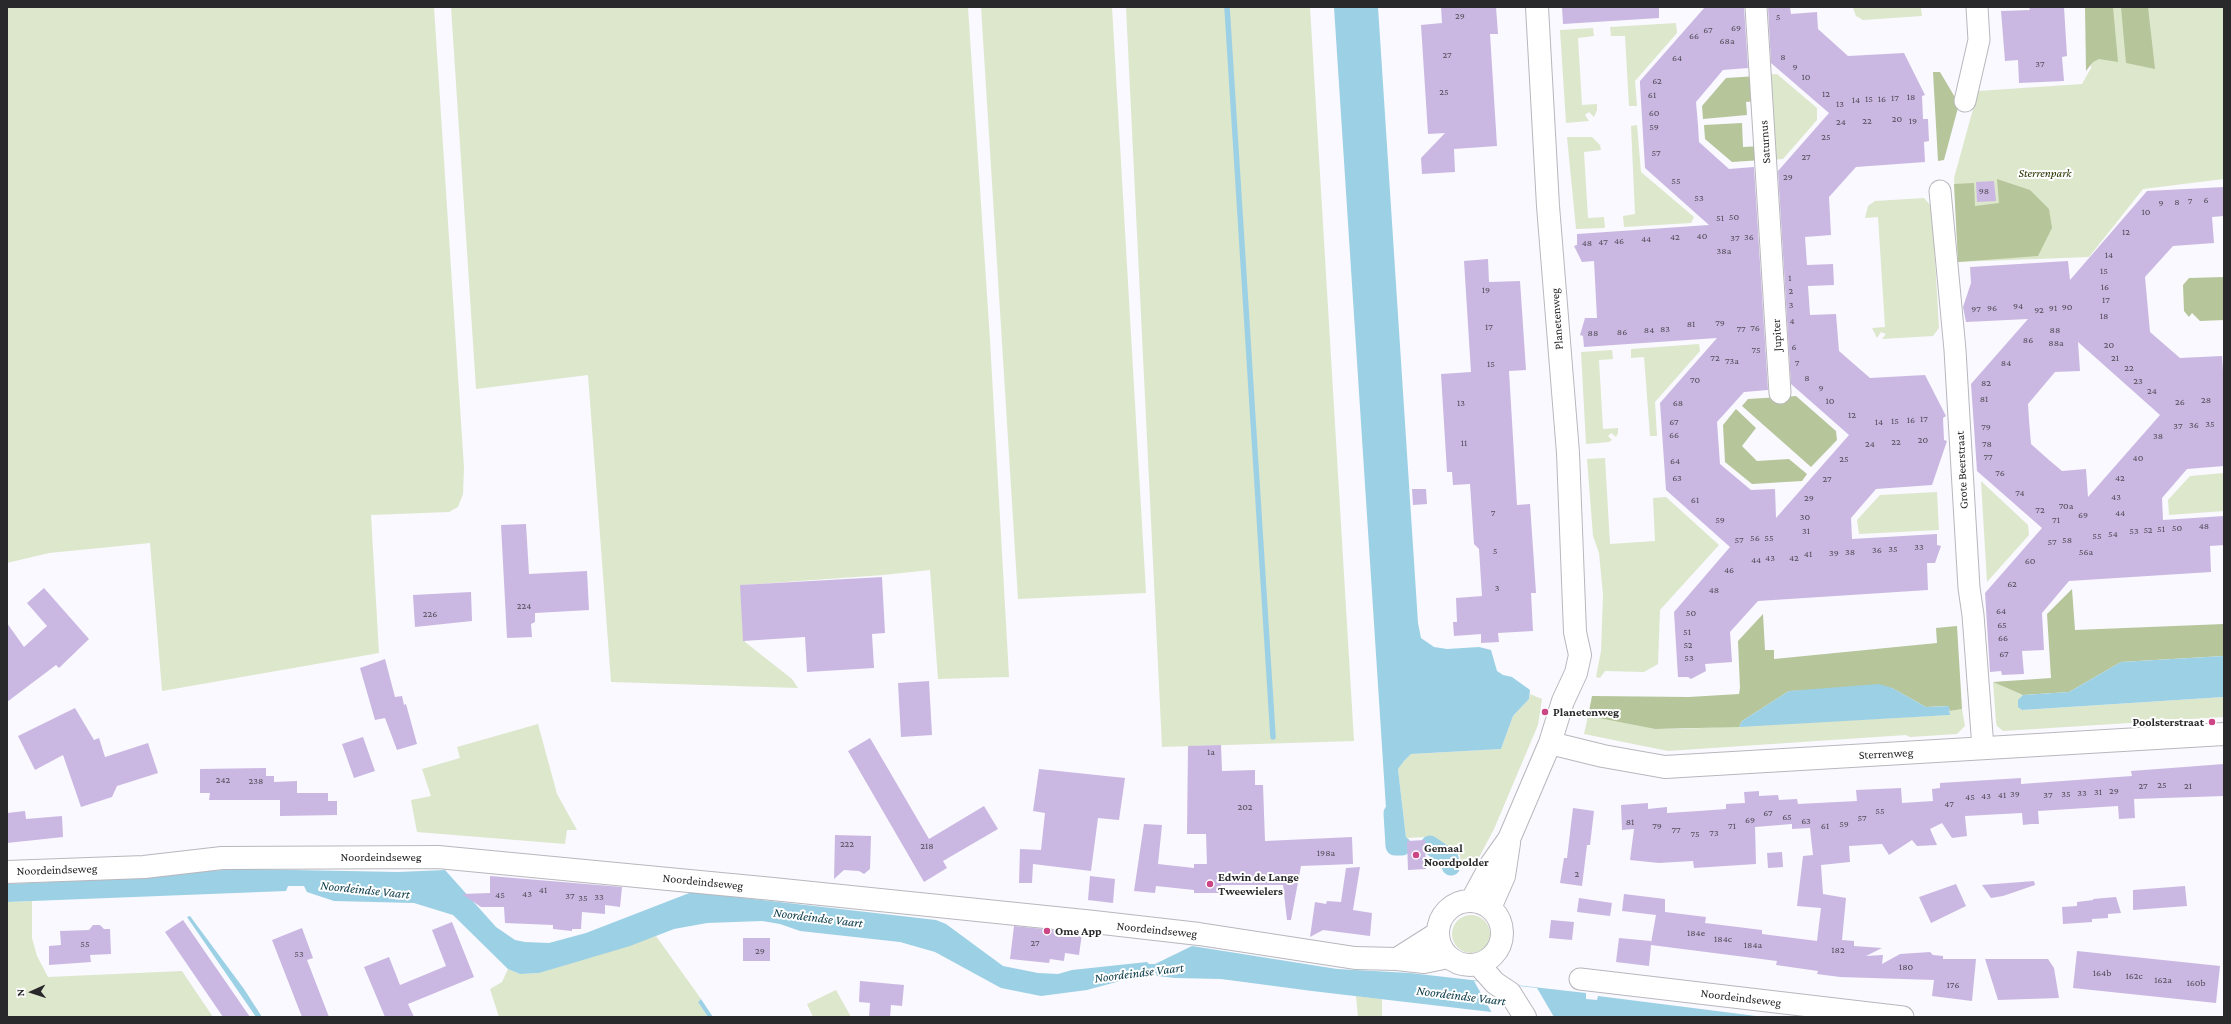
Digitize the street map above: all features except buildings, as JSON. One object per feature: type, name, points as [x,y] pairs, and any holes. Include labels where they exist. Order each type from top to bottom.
[{"type":"street","name":"Planetenweg","points":[[1481,904],[1492,863],[1509,840],[1550,743],[1563,701],[1560,680],[1567,648],[1575,632],[1568,453],[1548,206],[1537,7]]},
{"type":"street","name":"Saturnus","points":[[1756,7],[1773,278]]},
{"type":"street","points":[[1965,101],[1979,40],[1977,7]]},
{"type":"street","name":"Grote Beerstraat","points":[[1940,191],[1955,350],[1969,588],[1973,615],[1983,748]]},
{"type":"street","name":"Jupiter","points":[[1773,278],[1780,393]]},
{"type":"street","name":"Sterrenweg","points":[[1550,743],[1603,756],[1665,767],[2224,734]]},
{"type":"street","name":"Noordeindseweg","points":[[7,872],[144,867],[222,858],[438,857],[694,881],[1094,922],[1199,934],[1355,958],[1397,959],[1424,962],[1448,957]]},
{"type":"street","points":[[1460,902],[1481,904],[1499,918],[1503,930],[1501,943],[1487,959],[1460,964],[1448,957],[1440,946],[1438,933],[1440,922],[1450,908],[1460,902]]},
{"type":"street","points":[[1397,959],[1438,933]]},
{"type":"street","points":[[1487,959],[1525,1017]]},
{"type":"street","name":"Noordeindseweg","points":[[1580,979],[1903,1017]]},
{"type":"green space","points":[[7,7],[434,7],[464,468],[463,494],[458,507],[449,512],[371,515],[379,653],[162,691],[150,543],[49,553],[7,563]]},
{"type":"green space","points":[[451,7],[968,7],[990,340],[1009,677],[938,679],[930,570],[883,575],[744,585],[745,642],[792,679],[798,688],[611,682],[588,375],[476,389]]},
{"type":"green space","points":[[981,7],[1112,7],[1146,593],[1018,599]]},
{"type":"green space","points":[[1126,7],[1310,7],[1354,741],[1162,747]]},
{"type":"green space","points":[[1942,7],[1921,8],[1922,16],[1863,20],[1856,16],[1853,8]]},
{"type":"green space","points":[[2085,7],[2113,7],[2118,62],[2099,59],[2093,62],[2086,71]]},
{"type":"green space","name":"Sterrenpark","points":[[2092,7],[2224,7],[2224,179],[2143,189],[2089,257],[1958,262],[1954,178],[1978,91],[2082,84],[2091,68]]},
{"type":"green space","points":[[2121,7],[2148,7],[2155,69],[2126,63]]},
{"type":"green space","points":[[1676,23],[1677,33],[1635,81],[1637,106],[1629,106],[1625,36],[1611,36],[1610,27]]},
{"type":"green space","points":[[1593,28],[1594,36],[1578,38],[1582,105],[1597,104],[1597,110],[1594,117],[1589,112],[1585,115],[1589,121],[1566,123],[1560,30]]},
{"type":"green space","points":[[1933,72],[1940,72],[1959,104],[1944,160],[1938,161]]},
{"type":"green space","points":[[1777,74],[1817,108],[1817,120],[1783,159],[1770,160],[1764,75]]},
{"type":"green space","points":[[1757,76],[1759,101],[1746,102],[1747,115],[1703,119],[1702,106],[1726,78]]},
{"type":"green space","points":[[1742,123],[1743,147],[1762,146],[1763,160],[1732,162],[1705,139],[1704,125]]},
{"type":"green space","points":[[1637,125],[1641,172],[1694,217],[1691,223],[1624,227],[1623,216],[1635,214],[1631,126]]},
{"type":"green space","points":[[1567,137],[1592,137],[1600,145],[1601,150],[1584,152],[1588,218],[1604,217],[1605,228],[1576,229]]},
{"type":"green space","points":[[1997,179],[2030,190],[2049,209],[2052,228],[2038,256],[1958,262],[1954,184],[1974,183],[1975,206],[1999,203]]},
{"type":"green space","points":[[1924,198],[1932,207],[1939,328],[1933,336],[1882,339],[1886,334],[1881,332],[1877,338],[1872,328],[1885,327],[1878,217],[1865,218],[1868,206],[1875,201]]},
{"type":"green space","points":[[2224,277],[2224,320],[2200,321],[2192,313],[2189,317],[2184,311],[2183,285],[2189,278]]},
{"type":"green space","points":[[1699,344],[1700,351],[1655,402],[1657,436],[1650,436],[1644,357],[1631,358],[1631,349]]},
{"type":"green space","points":[[1612,350],[1613,359],[1599,360],[1603,429],[1618,428],[1618,433],[1616,437],[1611,433],[1608,436],[1612,440],[1609,442],[1586,444],[1581,352]]},
{"type":"green space","points":[[1796,396],[1836,431],[1837,440],[1811,467],[1742,406],[1748,399]]},
{"type":"green space","points":[[1736,409],[1756,428],[1742,446],[1757,461],[1789,459],[1807,474],[1802,481],[1752,484],[1725,462],[1723,425]]},
{"type":"green space","points":[[1605,458],[1610,544],[1655,541],[1653,498],[1666,497],[1719,545],[1660,610],[1658,664],[1644,672],[1605,671],[1600,678],[1596,677],[1601,651],[1603,595],[1599,553],[1593,536],[1587,459]]},
{"type":"green space","points":[[2224,473],[2224,511],[2169,515],[2168,500],[2190,476]]},
{"type":"green space","points":[[1981,481],[2028,525],[2029,535],[1987,582]]},
{"type":"green space","points":[[1937,492],[1939,530],[1859,534],[1857,520],[1880,495]]},
{"type":"green space","points":[[2072,589],[2075,630],[2224,624],[2224,656],[2121,662],[2069,692],[2023,695],[1993,682],[2051,678],[2047,614]]},
{"type":"green space","points":[[1763,614],[1765,650],[1774,650],[1774,659],[1937,643],[1936,628],[1957,626],[1962,709],[1950,711],[1948,706],[1926,707],[1892,688],[1789,691],[1742,721],[1739,727],[1655,729],[1588,716],[1592,696],[1689,697],[1739,694],[1738,641]]},
{"type":"green space","points":[[1993,682],[2023,695],[2020,700],[2020,707],[2022,710],[2224,697],[2224,717],[2003,731],[1997,726],[1996,722]]},
{"type":"green space","points":[[1530,694],[1542,699],[1538,725],[1494,829],[1475,865],[1461,867],[1460,855],[1429,837],[1406,838],[1398,769],[1404,761],[1411,754],[1501,749],[1513,716],[1529,699]]},
{"type":"green space","points":[[1962,709],[1965,726],[1957,734],[1910,737],[1906,735],[1668,751],[1584,734],[1588,716],[1655,729],[1683,729],[1950,715],[1950,711]]},
{"type":"green space","points":[[538,724],[557,794],[577,830],[567,830],[565,844],[417,832],[411,800],[431,796],[422,769],[460,758],[457,747]]},
{"type":"green space","points":[[32,901],[32,938],[37,956],[48,977],[182,971],[213,1017],[7,1017],[7,902]]},
{"type":"green space","points":[[1467,915],[1475,915],[1485,920],[1489,927],[1489,941],[1485,948],[1475,953],[1467,953],[1457,948],[1455,945],[1452,938],[1452,930],[1457,920],[1460,918]]},
{"type":"green space","points":[[656,936],[701,999],[698,1002],[708,1017],[499,1017],[490,989],[502,982],[508,969],[520,974],[539,973]]},
{"type":"green space","points":[[836,990],[851,1017],[813,1017],[807,1004]]},
{"type":"green space","points":[[1356,996],[1382,999],[1382,1017],[1358,1017]]},
{"type":"water","points":[[1334,7],[1378,7],[1418,623],[1421,638],[1434,647],[1447,649],[1479,647],[1491,650],[1497,671],[1503,675],[1512,677],[1530,690],[1529,699],[1513,716],[1501,749],[1411,754],[1404,761],[1398,769],[1406,838],[1388,839]]},
{"type":"water","points":[[2224,656],[2224,697],[2022,710],[2018,707],[2018,700],[2023,695],[2069,692],[2121,662]]},
{"type":"water","points":[[1879,684],[1892,688],[1926,707],[1949,706],[1950,715],[1739,727],[1742,721],[1789,691]]},
{"type":"water","name":"Noordeindse Vaart","points":[[242,869],[398,872],[445,870],[496,927],[515,940],[525,942],[549,943],[586,933],[692,892],[936,920],[946,924],[1003,966],[1038,973],[1058,974],[1072,970],[1147,962],[1149,964],[1155,964],[1192,946],[1337,969],[1410,973],[1586,993],[1586,999],[1597,1000],[1598,996],[1764,1017],[1534,1017],[1221,979],[1157,976],[1156,973],[1149,973],[1148,977],[1120,981],[1087,990],[1041,996],[1001,988],[935,952],[900,942],[800,931],[780,924],[762,921],[707,923],[674,929],[630,946],[539,973],[520,974],[508,969],[453,915],[414,903],[334,901],[307,892],[304,886],[288,886],[286,891],[7,902],[7,884],[137,878]]},
{"type":"water","points":[[190,916],[244,989],[262,1017],[256,1017],[187,917]]},
{"type":"water","points":[[701,999],[713,1017],[708,1017],[698,1002]]},
{"type":"pier","points":[[1474,981],[1537,988],[1554,1017],[1526,1017],[1492,1013]]},
{"type":"waterway","points":[[1227,7],[1273,737]]},
{"type":"waterway","points":[[1393,813],[1395,846],[1402,846]]},
{"type":"waterway","points":[[1430,845],[1449,858],[1451,866]]},
{"type":"place","name":"Planetenweg","points":[[1545,712]]},
{"type":"place","name":"Poolsterstraat","points":[[2212,722]]},
{"type":"place","name":"Gemaal Noordpolder","points":[[1416,855]]},
{"type":"place","name":"Edwin de Lange Tweewielers","points":[[1210,884]]},
{"type":"place","name":"Ome App","points":[[1047,931]]}]
